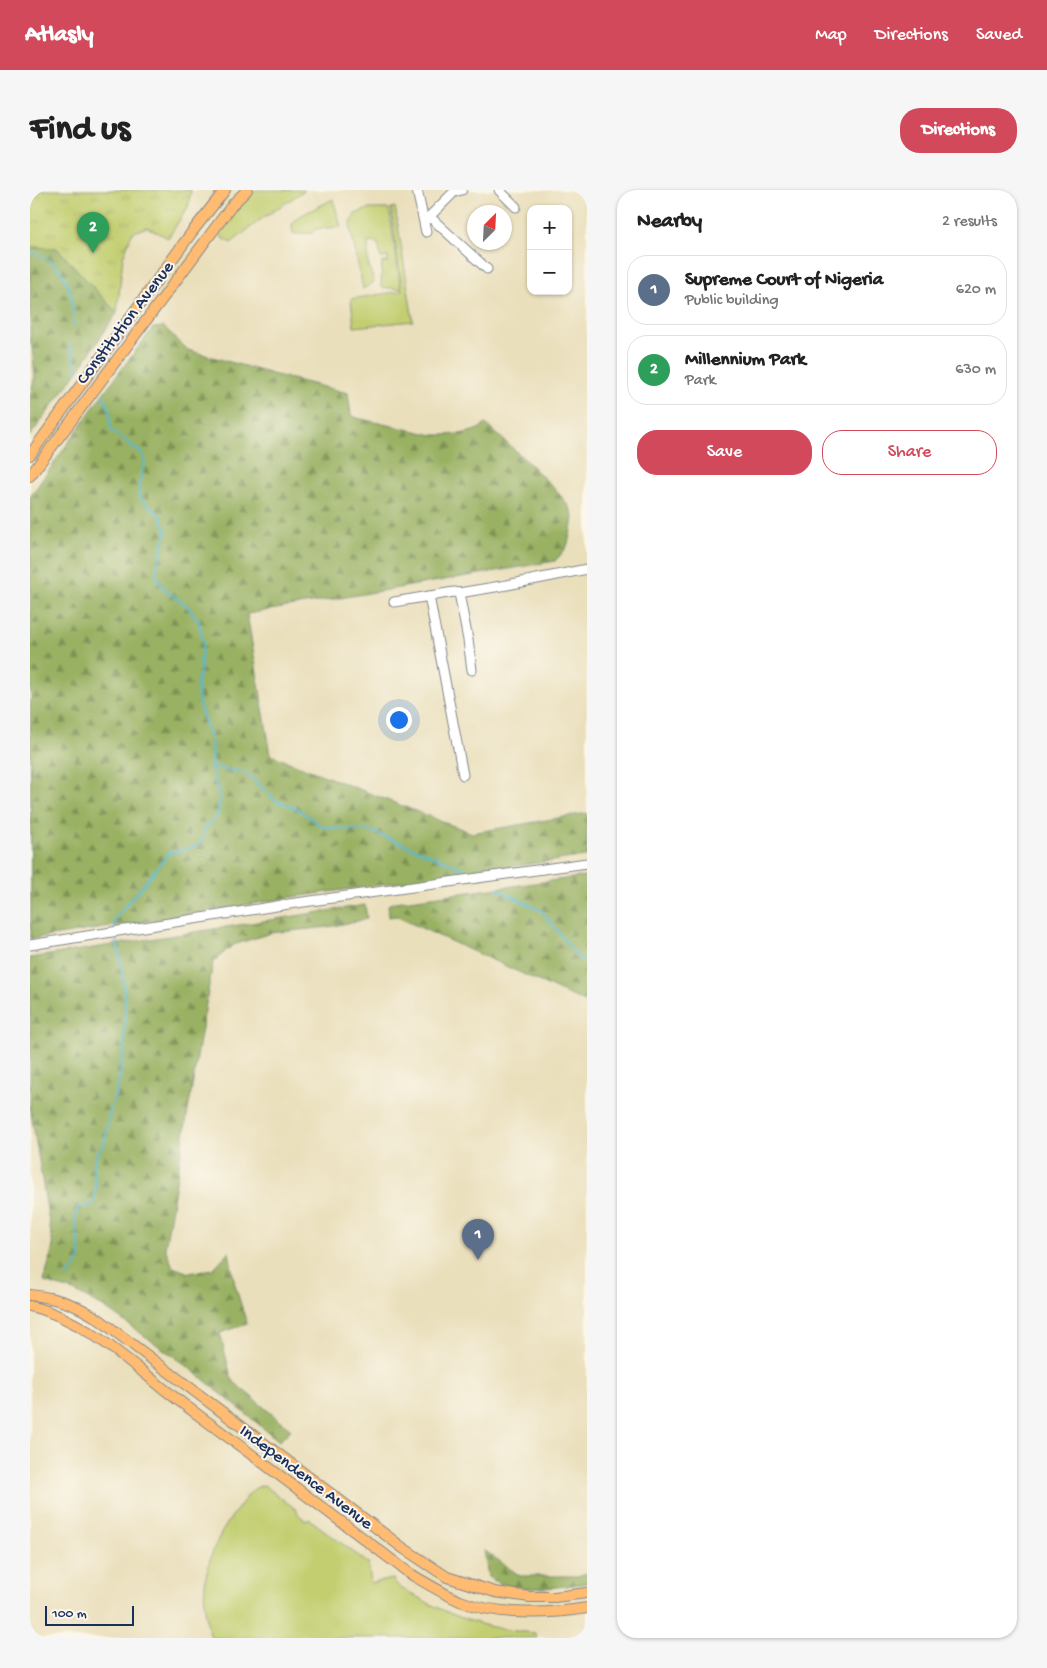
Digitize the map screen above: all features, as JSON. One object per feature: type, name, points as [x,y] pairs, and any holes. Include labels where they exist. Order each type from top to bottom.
[{"type":"main road","name":"Constitution Avenue","points":[[30,455],[192,232],[225,190]]},
{"type":"main road","name":"Constitution Avenue","points":[[30,476],[233,204],[247,190]]},
{"type":"main road","points":[[30,1289],[54,1298]]},
{"type":"main road","name":"Independence Avenue","points":[[30,1295],[54,1298],[76,1306],[114,1330],[403,1548],[447,1577],[478,1588],[511,1596],[555,1597],[587,1593]]},
{"type":"main road","name":"Independence Avenue","points":[[30,1306],[56,1314],[83,1328],[153,1382],[436,1590],[466,1603],[521,1612],[560,1612],[587,1608]]},
{"type":"main road","points":[[30,1311],[56,1314]]},
{"type":"street","points":[[417,190],[427,220],[426,232]]},
{"type":"street","points":[[427,220],[454,192],[462,190]]},
{"type":"street","points":[[499,190],[516,207]]},
{"type":"street","points":[[427,220],[487,270]]},
{"type":"street","points":[[394,602],[508,585],[587,569]]},
{"type":"street","points":[[459,593],[472,670]]},
{"type":"street","points":[[429,596],[463,775]]},
{"type":"street","points":[[30,945],[322,900],[587,863]]},
{"type":"green space","points":[[30,190],[191,190],[188,207],[168,238],[147,227],[132,233],[123,257],[117,313],[57,248],[30,247]]},
{"type":"green space","points":[[253,190],[305,190],[260,220],[231,243],[221,237],[228,216]]},
{"type":"green space","points":[[333,199],[341,227],[316,229],[312,233],[293,234],[292,224],[300,216]]},
{"type":"green space","points":[[395,207],[413,321],[354,327],[351,299],[402,291],[391,208]]},
{"type":"green space","points":[[368,209],[389,209],[401,289],[381,287],[382,262],[388,262],[388,257],[381,258],[378,243],[368,242],[368,263],[374,282],[363,289],[350,226],[355,214]]},
{"type":"green space","points":[[30,247],[57,248],[117,313],[30,436],[30,396],[35,376],[30,340]]},
{"type":"green space","points":[[164,327],[188,350],[348,393],[351,415],[357,418],[433,435],[468,432],[481,428],[486,424],[549,483],[570,508],[573,519],[570,536],[567,546],[555,561],[247,614],[271,755],[472,833],[587,813],[587,856],[293,897],[31,939],[30,497],[102,395],[153,328]]},
{"type":"green space","points":[[587,876],[587,1003],[395,916],[389,917],[388,905],[395,902]]},
{"type":"green space","points":[[365,905],[367,919],[328,927],[271,933],[233,945],[213,962],[165,1248],[173,1267],[189,1273],[213,1269],[229,1252],[235,1285],[247,1324],[220,1333],[231,1377],[235,1383],[291,1430],[279,1441],[186,1365],[105,1308],[74,1291],[44,1282],[53,1246],[30,1106],[30,958]]},
{"type":"green space","points":[[264,1485],[297,1510],[298,1514],[306,1521],[309,1519],[368,1563],[371,1583],[393,1579],[405,1590],[443,1610],[472,1622],[503,1629],[535,1633],[537,1638],[211,1638],[207,1620],[205,1586],[207,1569],[212,1553],[228,1522],[244,1500],[253,1490]]},
{"type":"green space","points":[[484,1550],[520,1576],[577,1576],[587,1573],[587,1583],[523,1588],[498,1583],[488,1577]]},
{"type":"waterway","points":[[30,251],[52,262],[64,276],[70,291],[74,325]]},
{"type":"waterway","points":[[70,345],[77,372]]},
{"type":"waterway","points":[[102,395],[109,406],[111,430],[145,457],[139,497],[161,516],[166,533],[157,567],[157,580],[168,592],[186,605],[199,621],[203,642],[201,669],[197,682],[199,704],[212,744],[211,767],[220,798],[218,815],[206,827],[201,843],[194,847],[169,853],[122,909],[114,921],[115,929]]},
{"type":"waterway","points":[[211,767],[246,773],[276,801],[296,808],[323,827],[371,831],[472,872]]},
{"type":"waterway","points":[[496,888],[542,911],[579,959],[587,959]]},
{"type":"waterway","points":[[67,1277],[77,1265],[80,1256],[76,1213],[78,1207],[93,1205],[96,1187],[93,1168],[98,1151],[104,1145],[110,1111],[119,1083],[124,1048],[125,1007],[124,985],[116,934]]},
{"type":"place","name":"Millennium Park","points":[[93,253]]},
{"type":"place","name":"Supreme Court of Nigeria","points":[[478,1260]]}]
